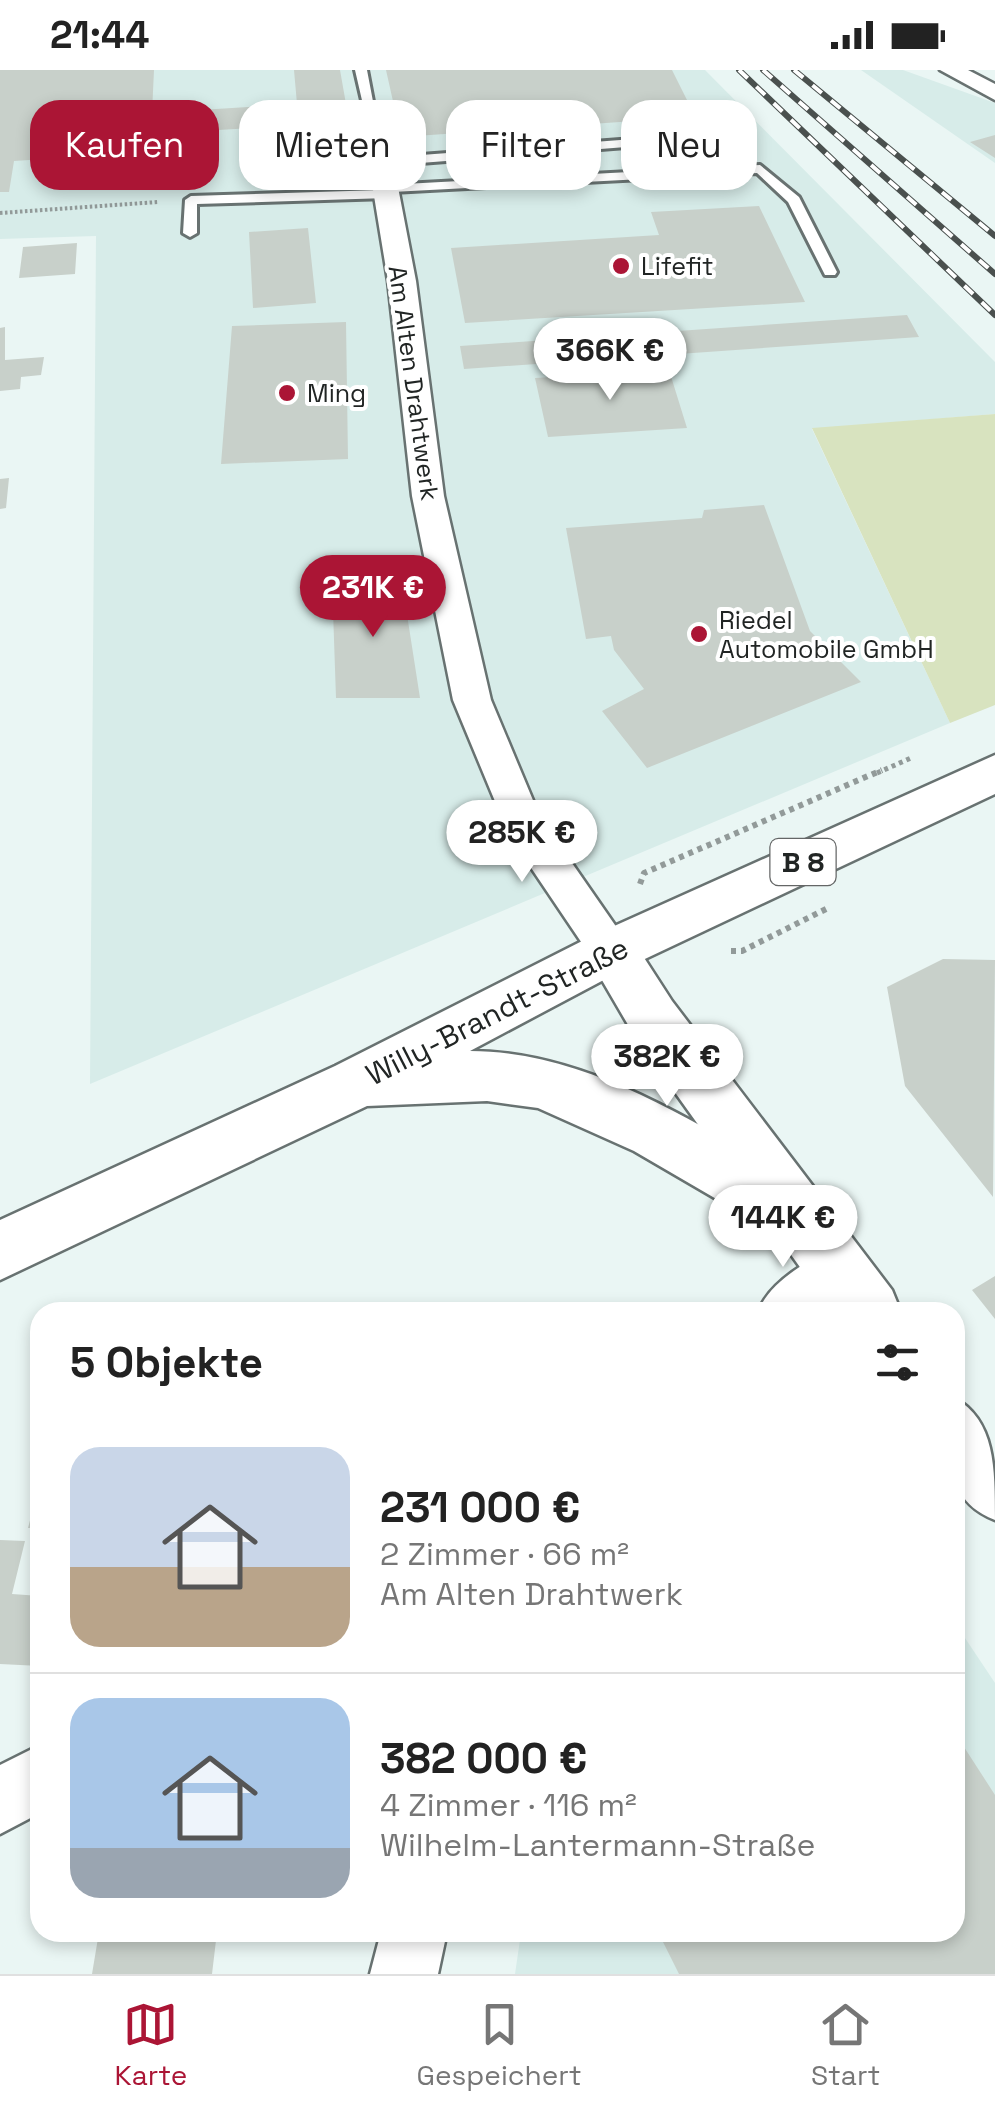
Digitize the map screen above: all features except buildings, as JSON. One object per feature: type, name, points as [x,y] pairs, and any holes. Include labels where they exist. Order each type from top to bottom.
[{"type":"main road","name":"Willy-Brandt-Straße","points":[[0,1251],[355,1084],[611,951],[995,773]]},
{"type":"main road","points":[[611,951],[652,1018],[855,1292]]},
{"type":"main road","points":[[355,1084],[502,1077],[558,1086],[670,1142],[800,1215]]},
{"type":"main road","points":[[965,1444],[995,1486]]},
{"type":"street","points":[[952,70],[995,92]]},
{"type":"street","name":"Am Alten Drahtwerk","points":[[386,190],[402,281],[428,496],[472,700],[524,824],[611,951]]},
{"type":"street","points":[[820,1302],[855,1292]]},
{"type":"street","points":[[0,1802],[30,1782]]},
{"type":"street","points":[[404,1974],[412,1942]]},
{"type":"lane","points":[[361,70],[368,100]]},
{"type":"lane","points":[[426,166],[621,145]]},
{"type":"lane","points":[[426,170],[760,169],[794,200],[830,272]]},
{"type":"lane","points":[[190,232],[191,200],[255,190]]},
{"type":"path","points":[[0,214],[191,200]]},
{"type":"shaded area","points":[[0,70],[705,70],[735,100],[621,100],[621,190],[757,190],[757,122],[995,362],[995,414],[812,429],[950,723],[90,1084],[96,236],[0,239]]},
{"type":"shaded area","points":[[861,70],[903,70],[995,103],[995,163]]},
{"type":"shaded area","points":[[965,1638],[995,1683],[995,1974],[515,1974],[520,1942],[965,1942]]},
{"type":"green space","points":[[995,414],[995,705],[950,723],[812,428]]},
{"type":"railway","points":[[739,70],[995,315]]},
{"type":"railway","points":[[763,70],[995,274]]},
{"type":"railway","points":[[794,70],[995,236]]},
{"type":"place","name":"Lifefit","points":[[621,266]]},
{"type":"place","name":"Ming","points":[[287,393]]},
{"type":"place","name":"Riedel Automobile GmbH","points":[[699,634]]}]
